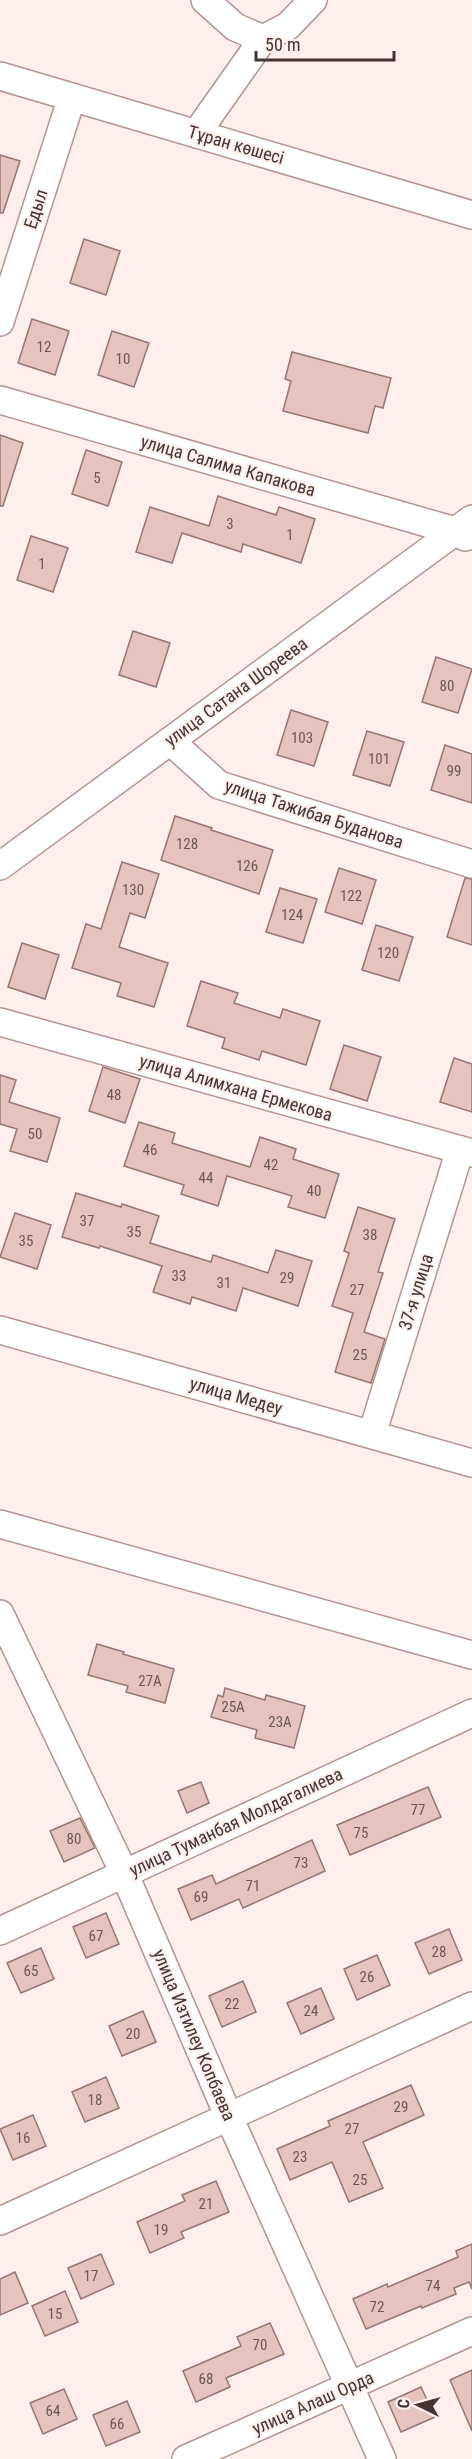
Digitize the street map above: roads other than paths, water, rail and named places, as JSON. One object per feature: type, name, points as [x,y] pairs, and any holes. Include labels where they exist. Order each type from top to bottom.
[{"type":"street","points":[[205,0],[235,27],[263,39]]},
{"type":"street","points":[[196,134],[263,39],[288,26],[313,0]]},
{"type":"street","name":"Тұран көшесі","points":[[0,76],[472,215]]},
{"type":"street","name":"Едыл","points":[[0,322],[72,97]]},
{"type":"street","name":"улица Салима Капакова","points":[[0,400],[466,530]]},
{"type":"street","name":"улица Сатана Шореева","points":[[0,866],[170,741],[466,530]]},
{"type":"street","name":"улица Тажибая Буданова","points":[[170,741],[219,785],[472,864]]},
{"type":"street","name":"улица Алимхана Ермекова","points":[[0,1022],[466,1152]]},
{"type":"street","name":"37-я улица","points":[[372,1434],[466,1152]]},
{"type":"street","name":"улица Медеу","points":[[0,1330],[472,1463]]},
{"type":"street","points":[[0,1524],[472,1655]]},
{"type":"street","name":"улица Изтилеу Копбаева","points":[[2,1625],[124,1873],[228,2115],[382,2459]]},
{"type":"street","name":"улица Туманбая Молдагалиева","points":[[0,1931],[472,1713]]},
{"type":"street","points":[[0,2221],[228,2115],[472,2006]]},
{"type":"street","name":"улица Алаш Орда","points":[[186,2459],[472,2331]]}]
